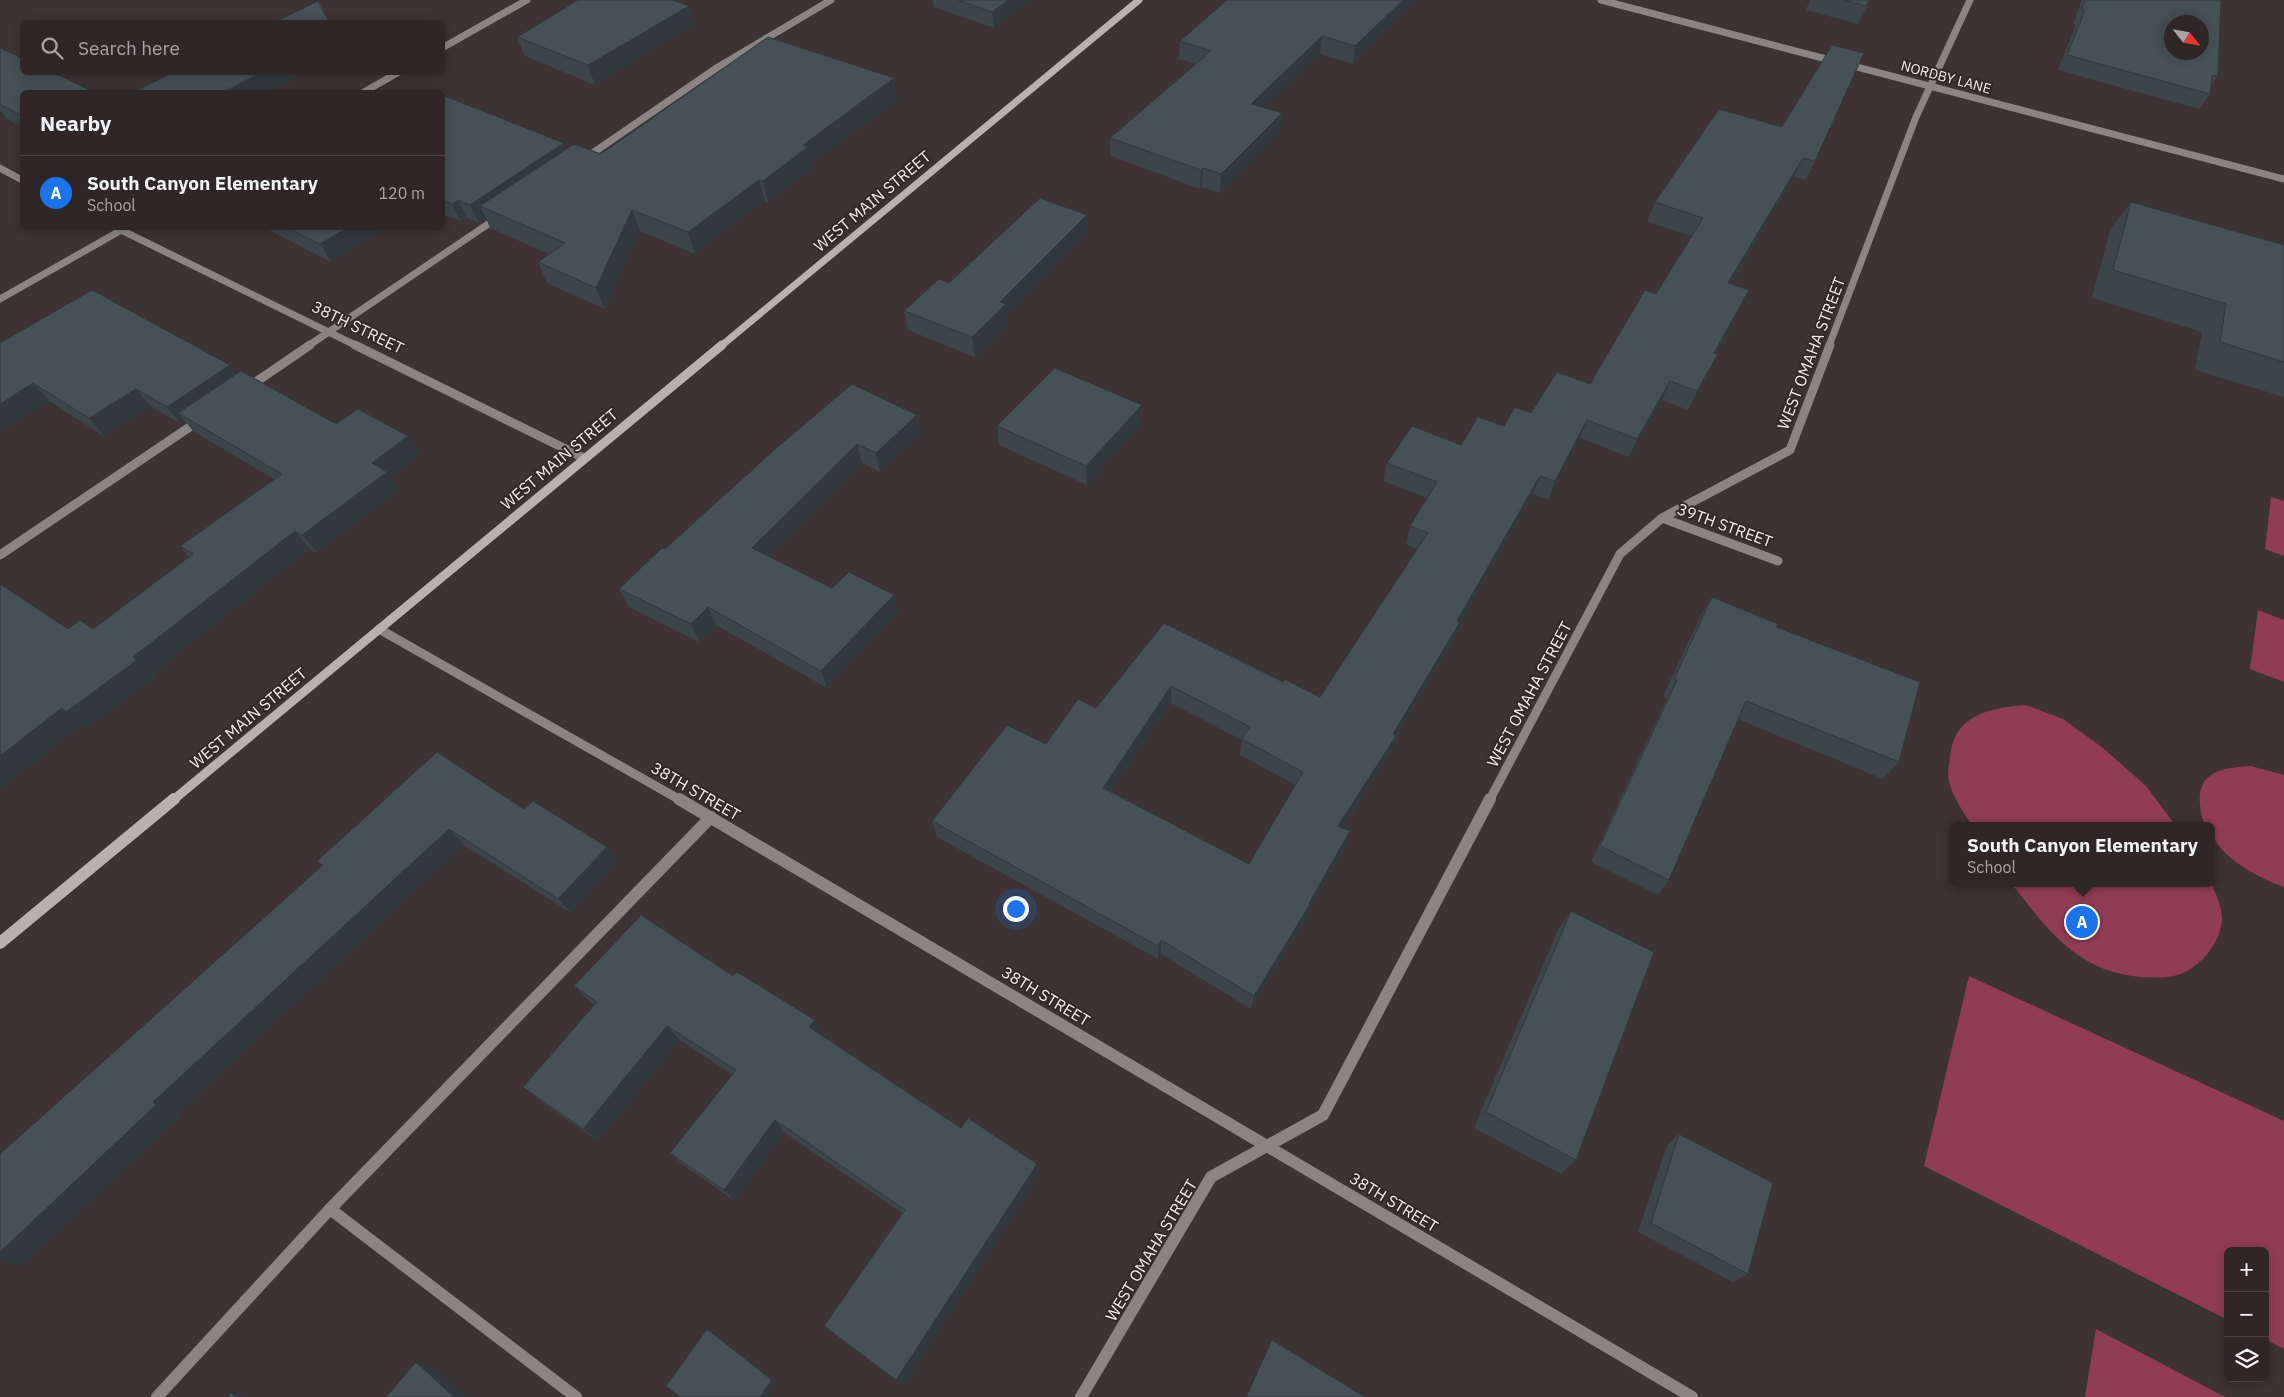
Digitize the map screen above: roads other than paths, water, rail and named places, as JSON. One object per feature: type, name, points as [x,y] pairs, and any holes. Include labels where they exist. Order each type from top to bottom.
[{"type":"street","points":[[445,46],[527,0]]},
{"type":"street","points":[[578,163],[718,67],[831,0]]},
{"type":"street","name":"WEST MAIN STREET","points":[[0,943],[1139,0]]},
{"type":"street","name":"NORDBY LANE","points":[[1601,0],[2284,179]]},
{"type":"street","name":"WEST OMAHA STREET","points":[[1081,1397],[1211,1177],[1323,1115],[1620,554],[1662,518],[1790,450],[1916,117],[1970,0]]},
{"type":"street","points":[[368,90],[394,75]]},
{"type":"street","points":[[0,168],[20,179]]},
{"type":"street","points":[[240,393],[504,213]]},
{"type":"street","points":[[0,299],[119,230]]},
{"type":"street","name":"38TH STREET","points":[[126,230],[584,458]]},
{"type":"street","points":[[0,555],[207,415]]},
{"type":"street","name":"39TH STREET","points":[[1662,518],[1778,561]]},
{"type":"street","name":"38TH STREET","points":[[379,629],[711,817],[1692,1397]]},
{"type":"street","points":[[157,1397],[330,1209],[711,817]]},
{"type":"street","points":[[330,1209],[576,1397]]},
{"type":"place","name":"South Canyon Elementary","points":[[2082,922]]}]
